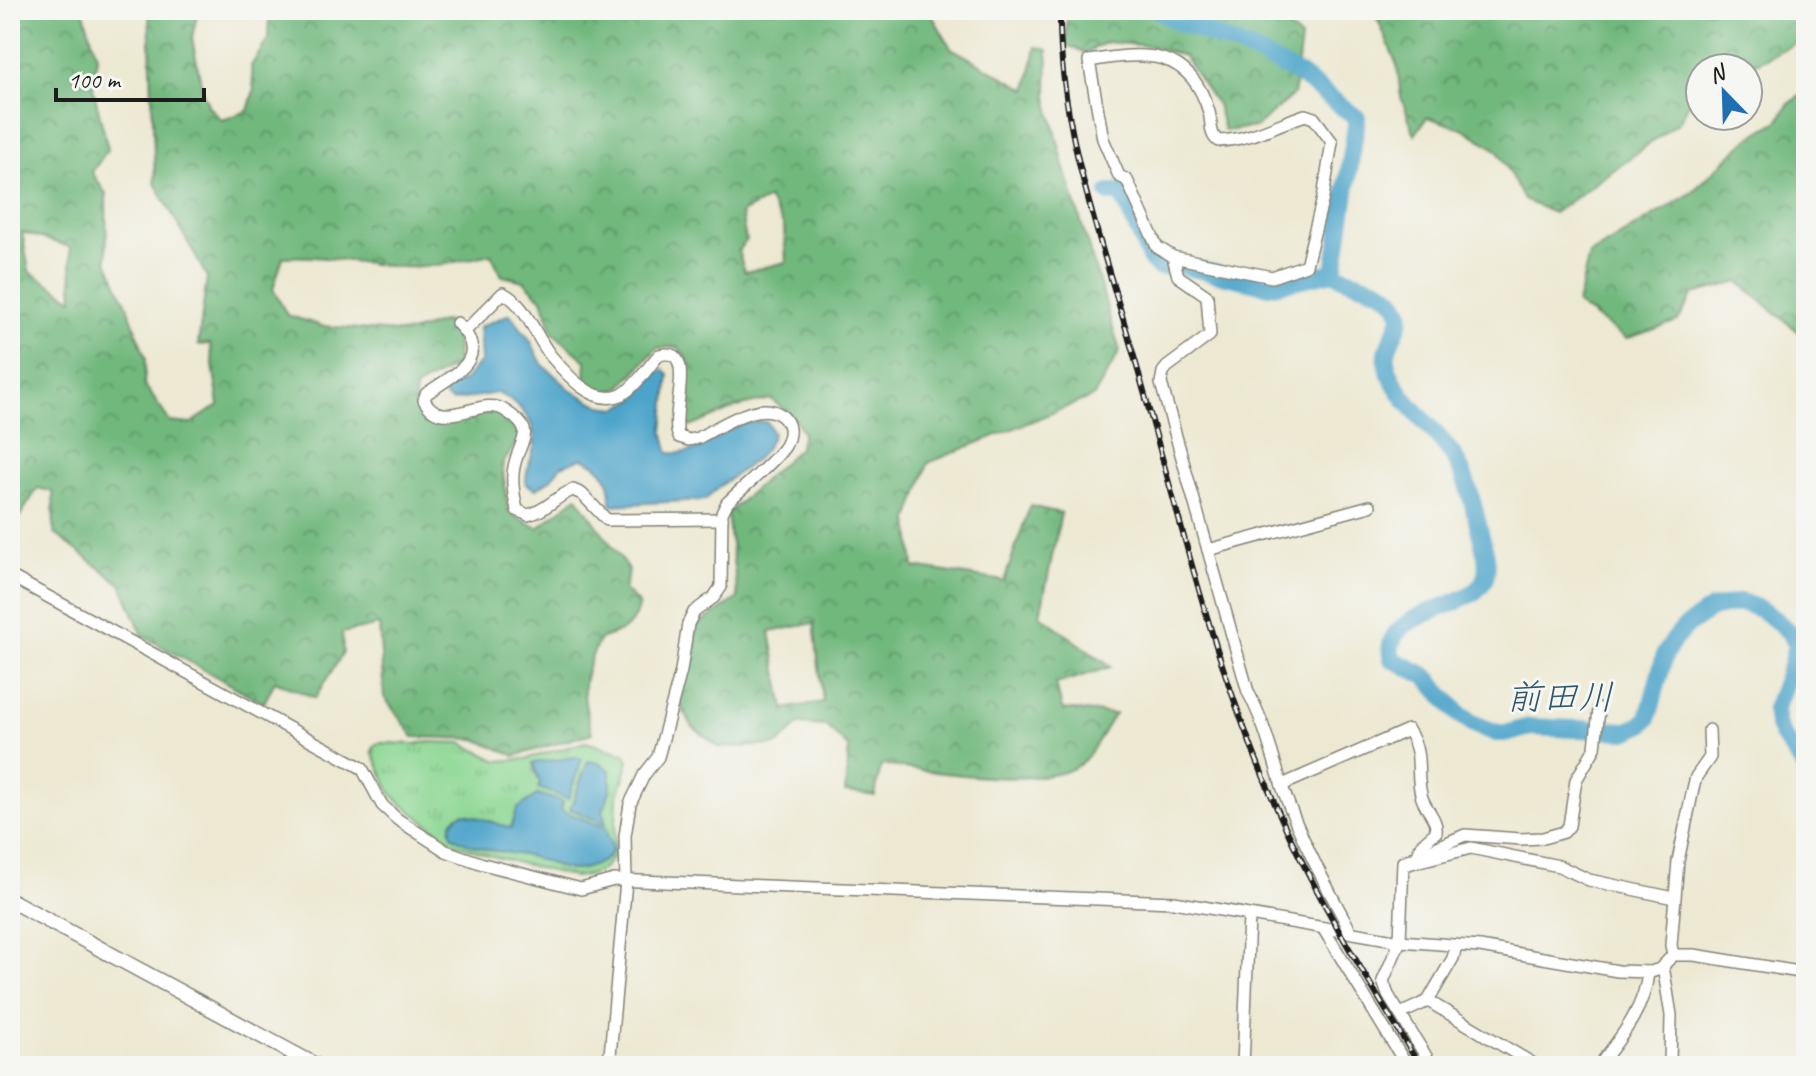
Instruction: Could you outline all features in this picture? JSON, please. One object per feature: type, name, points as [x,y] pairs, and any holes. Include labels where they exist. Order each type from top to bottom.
[{"type":"street","points":[[1174,263],[1272,277],[1306,265],[1323,198],[1332,142],[1314,118],[1305,115],[1258,135],[1235,141],[1218,141],[1213,136],[1208,109],[1195,85],[1171,61],[1148,54],[1089,61],[1103,139],[1119,176],[1127,180],[1157,247],[1174,263],[1178,276],[1207,296],[1210,335],[1167,367],[1161,383],[1248,692],[1259,712],[1282,785],[1320,874],[1351,932]]},
{"type":"street","points":[[609,1066],[626,881],[625,836],[630,804],[644,775],[658,757],[681,671],[688,624],[694,612],[714,597],[721,587],[722,519],[722,513],[727,503],[784,447],[790,429],[778,413],[754,410],[689,440],[679,437],[674,429],[681,364],[675,355],[667,352],[659,355],[624,393],[603,398],[590,394],[550,355],[524,313],[510,296],[503,293],[461,327],[471,343],[467,365],[426,394],[424,400],[436,412],[450,414],[486,406],[500,407],[523,427],[526,437],[513,468],[517,510],[528,515],[540,512],[561,494],[573,490],[582,494],[607,520],[722,519]]},
{"type":"street","points":[[1208,550],[1370,506]]},
{"type":"street","points":[[10,576],[362,768],[382,805],[446,851],[483,864],[581,889],[614,880],[1174,902],[1400,941],[1480,947],[1618,971],[1648,972],[1663,966],[1673,955],[1694,955],[1806,973]]},
{"type":"street","points":[[1432,1066],[1383,981],[1400,941],[1403,862],[1465,835],[1521,839],[1543,838],[1564,832],[1569,826],[1576,780],[1595,748],[1598,714]]},
{"type":"street","points":[[1282,785],[1408,730],[1421,764],[1421,797],[1437,826],[1436,832],[1422,844],[1416,856]]},
{"type":"street","points":[[1673,955],[1674,898],[1682,837],[1696,777],[1710,757],[1709,730]]},
{"type":"street","points":[[1403,866],[1471,848],[1559,866],[1589,880],[1674,898]]},
{"type":"street","points":[[10,900],[317,1066]]},
{"type":"street","points":[[1243,1066],[1249,917]]},
{"type":"street","points":[[1323,928],[1407,1066]]},
{"type":"street","points":[[1400,1014],[1428,1001],[1453,958],[1456,946]]},
{"type":"street","points":[[1663,966],[1671,1015],[1670,1066]]},
{"type":"street","points":[[1599,1066],[1636,1013],[1646,990],[1648,972]]},
{"type":"street","points":[[1428,1001],[1537,1066]]},
{"type":"green space","points":[[10,10],[83,10],[97,56],[93,88],[108,149],[92,172],[106,194],[107,261],[128,307],[146,359],[144,384],[170,422],[190,424],[219,405],[210,344],[198,345],[207,277],[155,183],[149,10],[198,10],[192,38],[203,93],[209,107],[222,120],[248,111],[254,90],[251,66],[268,39],[272,10],[929,10],[951,48],[1027,90],[1036,47],[1048,50],[1047,97],[1063,162],[1120,351],[1094,396],[928,463],[909,520],[914,567],[1004,581],[1030,506],[1061,513],[1040,615],[1111,667],[1056,684],[1062,709],[1115,714],[1084,761],[1062,773],[1039,777],[983,777],[881,765],[875,796],[845,792],[849,748],[826,726],[799,724],[778,745],[720,748],[693,727],[679,703],[696,626],[738,598],[727,514],[799,448],[803,433],[796,420],[771,399],[737,407],[690,427],[682,416],[688,361],[678,347],[657,348],[619,389],[601,392],[585,381],[586,361],[553,333],[542,299],[524,281],[502,276],[491,254],[423,267],[283,257],[273,289],[287,315],[322,326],[408,333],[446,321],[457,342],[457,365],[415,388],[415,406],[438,421],[497,412],[521,435],[502,465],[509,513],[538,528],[577,497],[629,570],[624,590],[639,604],[634,619],[626,628],[600,639],[589,664],[584,696],[592,733],[515,756],[476,739],[414,737],[384,697],[379,625],[342,633],[343,653],[315,698],[275,681],[264,703],[143,636],[121,584],[54,533],[53,492],[38,488],[16,522],[10,506],[10,368],[16,368],[22,352],[10,339],[10,306],[14,290],[10,288]],"holes":[[[768,199],[784,226],[786,262],[745,272],[738,251],[746,241],[741,213]],[[22,232],[70,247],[73,299],[29,271]],[[814,623],[823,702],[784,709],[770,632]]]},
{"type":"green space","points":[[1067,10],[1266,10],[1301,38],[1294,94],[1256,127],[1224,131],[1218,107],[1184,56],[1150,46],[1106,42],[1086,53],[1067,45]]},
{"type":"green space","points":[[1374,10],[1806,10],[1806,38],[1764,59],[1764,52],[1684,52],[1684,113],[1679,122],[1554,213],[1524,200],[1498,151],[1464,129],[1427,117],[1415,135],[1401,97],[1397,65]]},
{"type":"green space","points":[[1806,91],[1806,338],[1739,282],[1693,294],[1678,321],[1626,339],[1577,304],[1589,255],[1691,193],[1749,138],[1764,132],[1778,121],[1788,105]]},
{"type":"green space","points":[[586,742],[625,754],[629,760],[617,799],[614,856],[602,870],[574,877],[453,843],[398,801],[391,793],[372,751],[380,743],[462,743],[498,761],[525,759]]},
{"type":"water","points":[[510,314],[530,340],[542,364],[572,391],[601,406],[618,408],[634,400],[658,372],[664,370],[669,375],[663,431],[669,453],[695,449],[740,425],[753,422],[767,422],[773,433],[768,444],[753,462],[723,483],[706,500],[611,505],[606,476],[582,458],[561,466],[550,480],[536,489],[526,484],[534,438],[533,429],[519,407],[497,393],[452,401],[445,397],[445,391],[467,378],[481,361],[479,327]]},
{"type":"water","points":[[575,757],[582,759],[568,799],[538,788],[540,784],[533,763]]},
{"type":"water","points":[[588,761],[610,770],[611,787],[603,812],[606,824],[570,809]]},
{"type":"water","points":[[538,794],[563,802],[561,810],[606,828],[611,846],[609,856],[589,867],[568,870],[531,857],[480,847],[452,835],[453,821],[464,813],[511,828],[517,809]]},
{"type":"waterway","name":"前田川","points":[[1158,10],[1300,75],[1357,118],[1334,272],[1386,293],[1398,306],[1400,321],[1387,353],[1390,374],[1404,397],[1457,462],[1470,495],[1487,563],[1483,582],[1472,593],[1425,614],[1398,632],[1391,644],[1392,659],[1426,676],[1459,714],[1497,733],[1530,727],[1628,731],[1648,718],[1665,654],[1684,628],[1711,609],[1741,602],[1760,609],[1777,621],[1790,633],[1796,645],[1775,709],[1783,737],[1806,768]]},
{"type":"waterway","name":"前田川","points":[[1109,193],[1121,192],[1150,258],[1158,267],[1179,265],[1269,286],[1334,272]]},
{"type":"railway","points":[[1060,10],[1066,96],[1083,180],[1193,570],[1228,682],[1269,790],[1302,862],[1339,931],[1420,1066]]}]
